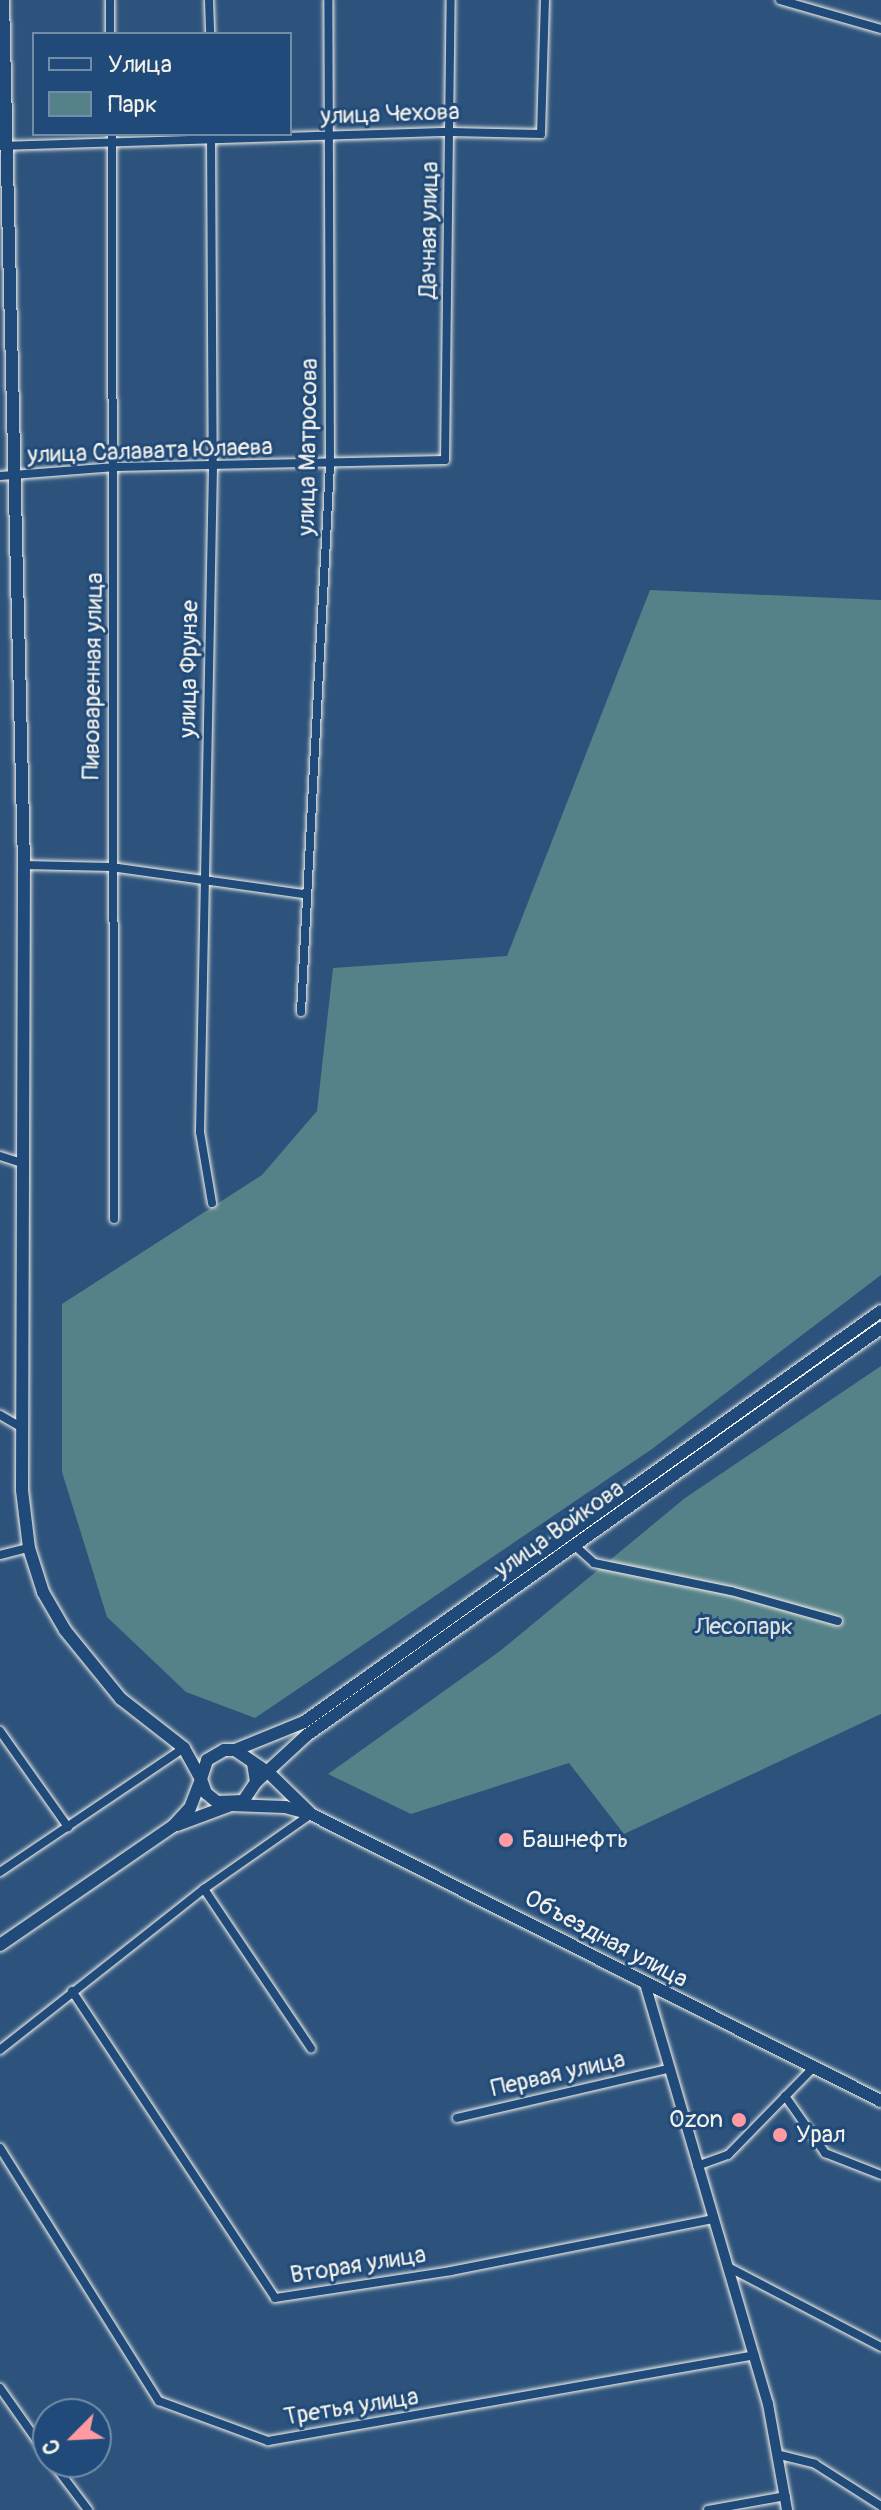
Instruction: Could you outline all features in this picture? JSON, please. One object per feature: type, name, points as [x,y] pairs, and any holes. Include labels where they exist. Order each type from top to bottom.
[{"type":"main road","points":[[3,0],[3,146],[24,865],[21,1427],[29,1548],[43,1592],[65,1630],[121,1699],[184,1748],[217,1802],[285,1807],[311,1814]]},
{"type":"main road","name":"улица Войкова","points":[[229,1750],[269,1740],[317,1713],[881,1311]]},
{"type":"main road","name":"улица Войкова","points":[[256,1782],[307,1735],[881,1328]]},
{"type":"main road","points":[[184,1748],[229,1750],[269,1773],[311,1814]]},
{"type":"main road","points":[[0,1945],[173,1826],[190,1808],[207,1760],[229,1750]]},
{"type":"main road","points":[[173,1826],[231,1805],[252,1793],[256,1782],[253,1763]]},
{"type":"main road","name":"Объездная улица","points":[[311,1814],[646,1987],[881,2101]]},
{"type":"street","points":[[110,0],[110,32]]},
{"type":"street","points":[[209,0],[210,32]]},
{"type":"street","name":"улица Матросова","points":[[301,1012],[303,894],[320,694],[330,465],[328,0]]},
{"type":"street","name":"Дачная улица","points":[[445,460],[451,0]]},
{"type":"street","name":"улица Чехова","points":[[292,136],[450,132],[541,134],[545,0]]},
{"type":"street","points":[[780,0],[881,29]]},
{"type":"street","name":"Пивоваренная улица","points":[[112,136],[116,467],[111,867],[114,1219]]},
{"type":"street","name":"улица Чехова","points":[[3,146],[112,146],[211,138],[289,136]]},
{"type":"street","name":"улица Фрунзе","points":[[211,138],[213,467],[200,1132],[212,1203]]},
{"type":"street","name":"улица Салавата Юлаева","points":[[0,476],[116,467],[330,465],[445,460]]},
{"type":"street","points":[[24,865],[111,867],[303,894]]},
{"type":"street","points":[[0,1156],[21,1163]]},
{"type":"street","points":[[0,1415],[21,1427]]},
{"type":"street","points":[[574,1545],[594,1563],[731,1591],[838,1621]]},
{"type":"street","points":[[0,1555],[29,1548]]},
{"type":"street","points":[[0,1731],[68,1827]]},
{"type":"street","points":[[0,1872],[184,1748]]},
{"type":"street","points":[[0,2050],[204,1889],[311,1814]]},
{"type":"street","points":[[204,1889],[311,2048]]},
{"type":"street","points":[[646,1987],[754,2355],[780,2455],[787,2510]]},
{"type":"street","name":"Вторая улица","points":[[72,1991],[275,2298],[451,2271],[714,2219]]},
{"type":"street","points":[[697,2166],[728,2155],[813,2068]]},
{"type":"street","name":"Первая улица","points":[[457,2118],[668,2069]]},
{"type":"street","points":[[785,2096],[825,2153],[881,2175]]},
{"type":"street","name":"Третья улица","points":[[0,2148],[159,2401],[268,2441],[754,2355]]},
{"type":"street","points":[[728,2267],[881,2347]]},
{"type":"street","points":[[0,2388],[32,2433]]},
{"type":"street","points":[[780,2455],[815,2464],[881,2506]]},
{"type":"street","points":[[64,2478],[88,2510]]},
{"type":"street","points":[[708,2510],[786,2496]]},
{"type":"green space","points":[[650,590],[881,600],[881,1275],[652,1449],[255,1718],[186,1692],[107,1617],[62,1472],[62,1304],[262,1175],[317,1111],[333,968],[507,956]]},
{"type":"green space","name":"Лесопарк","points":[[881,1366],[881,1714],[624,1834],[569,1763],[411,1814],[328,1774],[500,1651],[685,1498]]},
{"type":"place","name":"Башнефть","points":[[506,1840]]},
{"type":"place","name":"Ozon","points":[[739,2120]]},
{"type":"place","name":"Урал","points":[[780,2135]]}]
